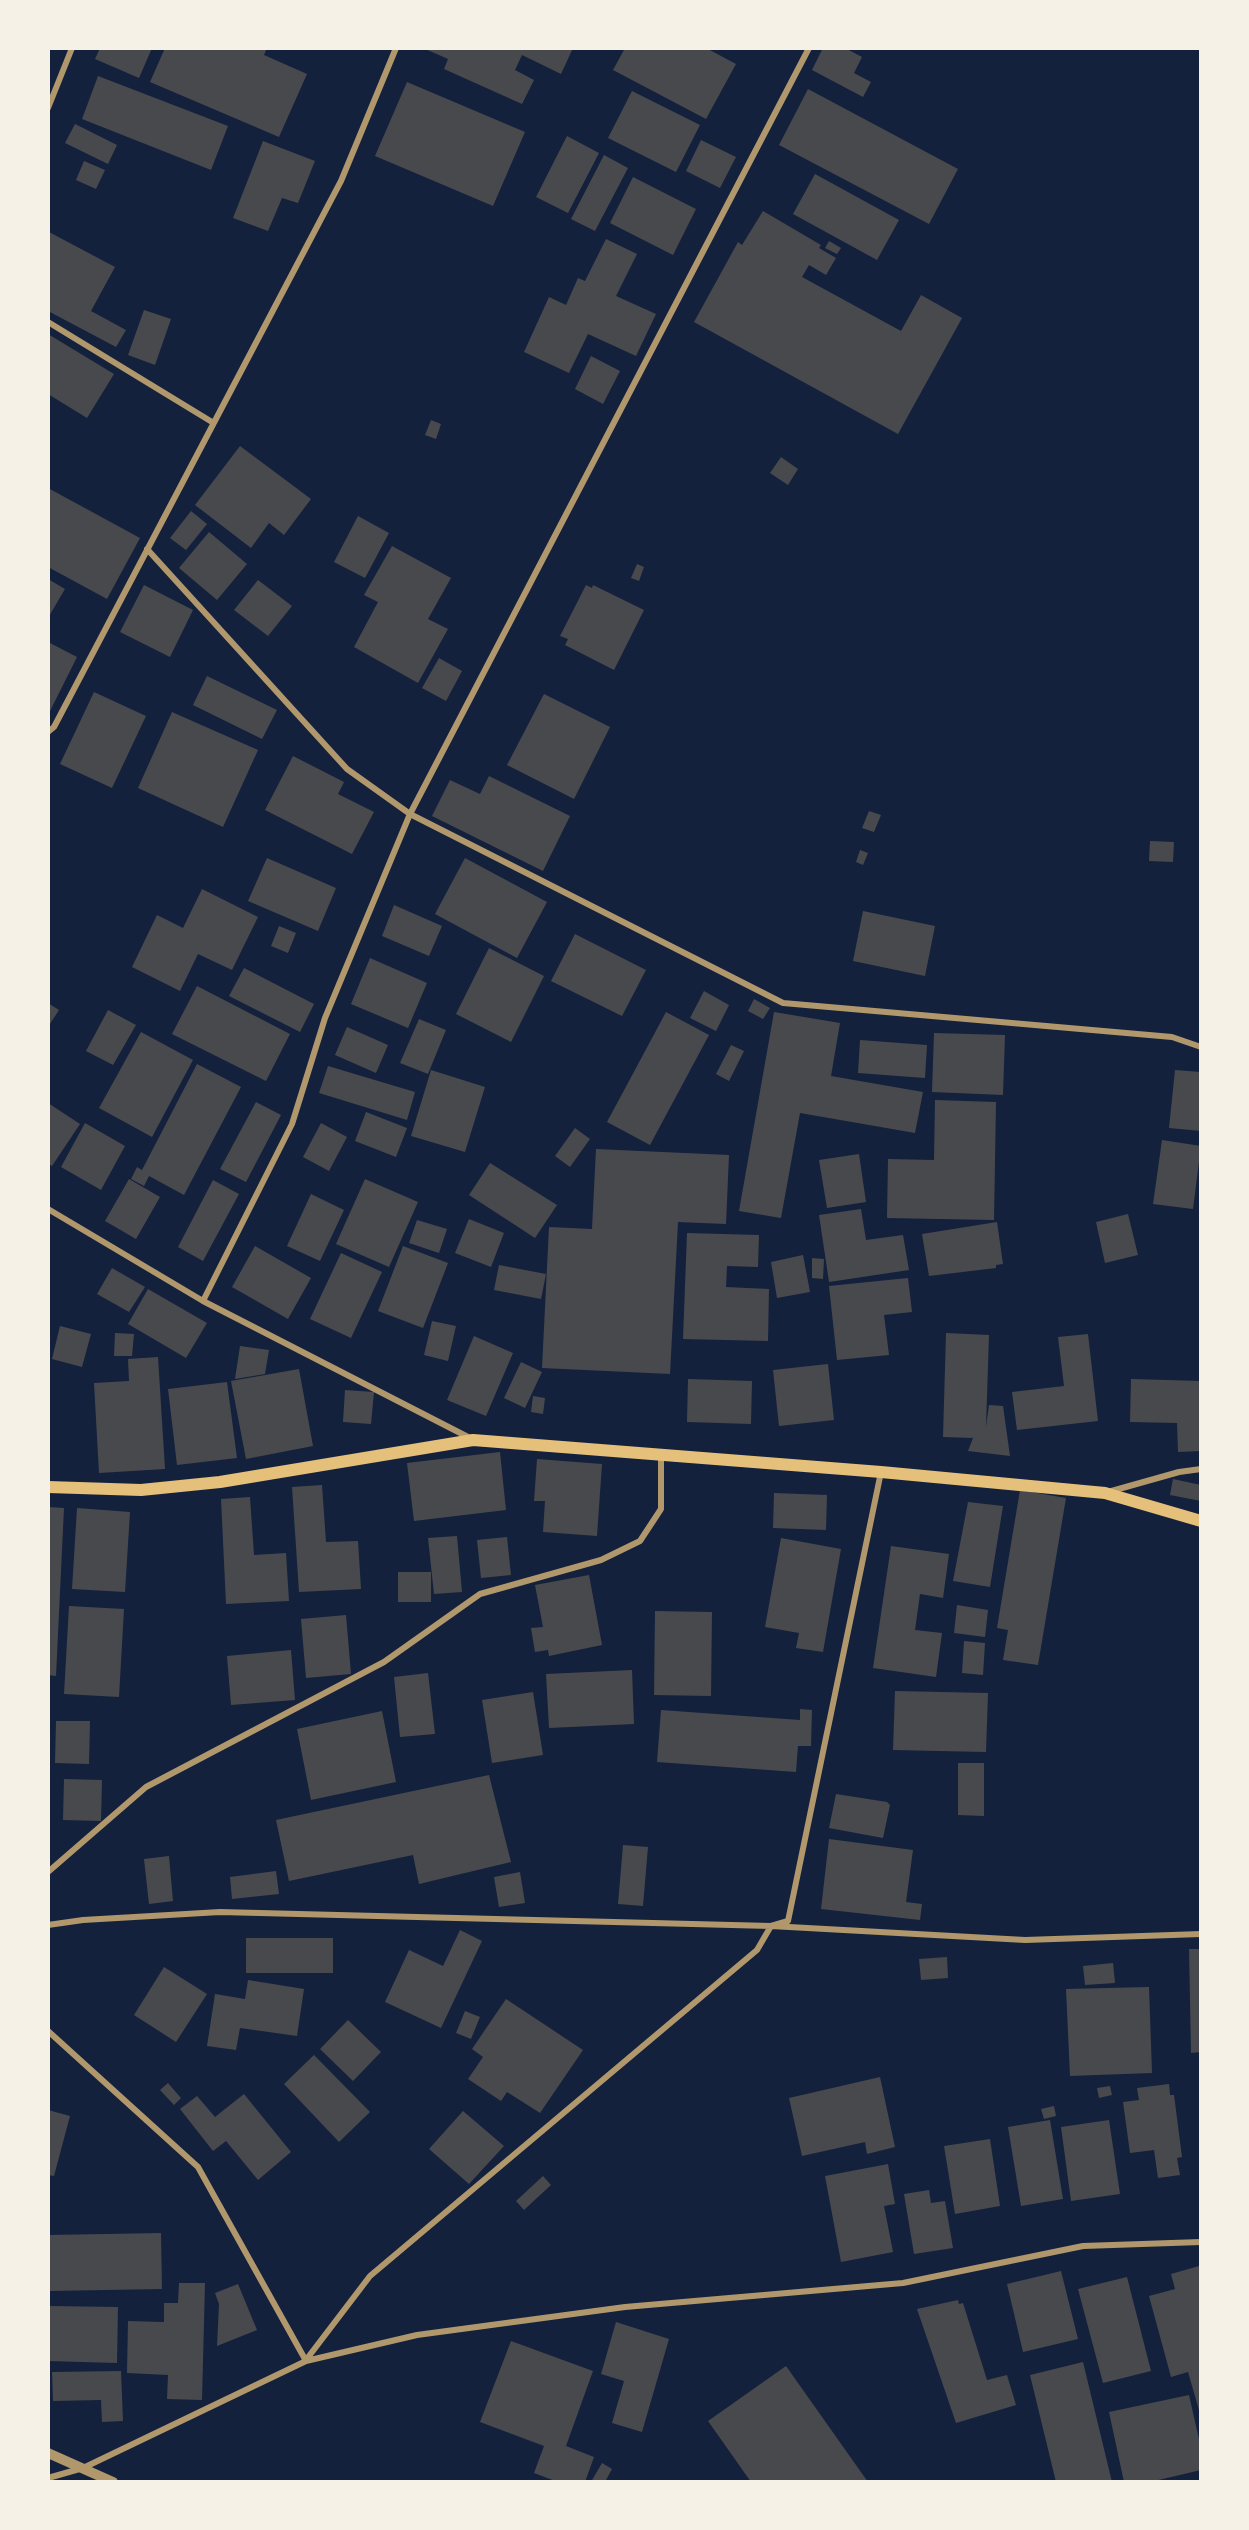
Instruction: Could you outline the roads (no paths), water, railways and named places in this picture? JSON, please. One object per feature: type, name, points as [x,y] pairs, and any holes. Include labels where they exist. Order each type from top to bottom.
[{"type":"main road","points":[[48,1487],[141,1490],[220,1482],[473,1440],[881,1472],[1105,1493],[1201,1521]]},
{"type":"street","points":[[48,108],[72,48]]},
{"type":"street","points":[[48,732],[54,728],[212,422],[341,181],[396,48]]},
{"type":"street","points":[[203,1301],[292,1124],[325,1018],[410,814],[809,48]]},
{"type":"street","points":[[48,322],[212,422]]},
{"type":"street","points":[[147,549],[347,769],[410,814],[783,1003],[1172,1037],[1201,1047]]},
{"type":"street","points":[[48,1209],[203,1301],[473,1440]]},
{"type":"street","points":[[48,1872],[146,1787],[384,1662],[480,1594],[601,1560],[640,1541],[661,1509],[661,1454]]},
{"type":"street","points":[[1105,1493],[1179,1472],[1201,1469]]},
{"type":"street","points":[[306,2361],[369,2276],[756,1950],[771,1926],[788,1921],[881,1472]]},
{"type":"street","points":[[48,1925],[83,1920],[220,1912],[771,1926],[1025,1941],[1201,1934]]},
{"type":"street","points":[[48,2031],[198,2167],[306,2361]]},
{"type":"street","points":[[48,2478],[83,2468],[306,2361],[417,2336],[614,2308],[903,2283],[1083,2246],[1201,2242]]},
{"type":"street","points":[[48,2453],[113,2482]]}]
